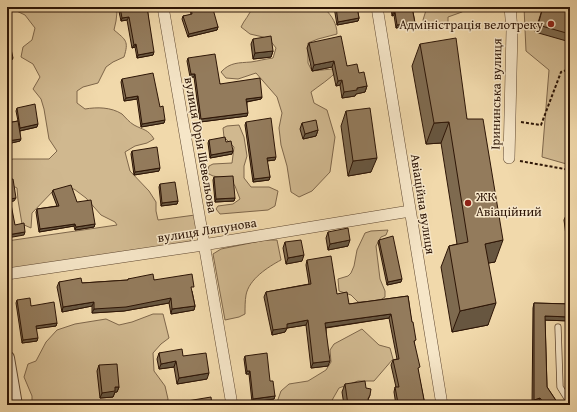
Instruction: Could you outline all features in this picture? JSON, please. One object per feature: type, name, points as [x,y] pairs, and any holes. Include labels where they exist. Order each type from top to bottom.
[{"type":"street","name":"вулиця Юрія Шевельова","points":[[163,7],[232,405]]},
{"type":"street","name":"Авіаційна вулиця","points":[[377,7],[442,405]]},
{"type":"street","name":"Ірининська вулиця","points":[[509,158],[512,30],[510,7]]},
{"type":"street","name":"вулиця Ляпунова","points":[[7,274],[204,245],[410,211]]},
{"type":"street","points":[[7,358],[15,405]]},
{"type":"lane","points":[[558,326],[560,387],[570,403]]},
{"type":"path","points":[[509,120],[541,126],[561,72],[570,69]]},
{"type":"path","points":[[570,87],[568,114],[570,128]]},
{"type":"path","points":[[509,158],[570,170]]},
{"type":"shaded area","points":[[8,7],[98,7],[117,12],[114,30],[125,41],[126,47],[124,57],[106,67],[98,83],[83,87],[77,91],[77,103],[85,109],[104,108],[118,112],[132,124],[147,131],[152,136],[154,139],[147,143],[135,146],[125,152],[130,171],[149,191],[156,202],[158,220],[195,215],[196,234],[192,240],[188,242],[7,270],[7,241],[117,225],[115,222],[101,215],[86,198],[74,189],[54,190],[32,213],[31,228],[22,224],[17,188],[7,183],[7,161],[13,159],[49,159],[57,151],[49,139],[41,99],[33,89],[40,77],[33,64],[21,57],[23,47],[32,40],[35,28],[25,15]]},
{"type":"shaded area","points":[[252,7],[314,7],[325,9],[332,17],[336,27],[337,34],[308,43],[308,63],[312,71],[332,69],[337,71],[311,92],[314,103],[327,110],[335,137],[330,172],[312,191],[299,197],[291,192],[287,166],[281,145],[279,128],[282,113],[277,97],[256,73],[238,79],[226,78],[221,72],[228,66],[235,64],[273,58],[276,48],[269,39],[250,34],[241,27]]},
{"type":"shaded area","points":[[427,7],[466,7],[466,9],[448,17],[448,23],[441,27],[428,30],[423,20]]},
{"type":"shaded area","points":[[524,7],[570,7],[570,165],[542,157],[549,70],[526,51]]},
{"type":"shaded area","points":[[239,125],[244,137],[247,156],[244,166],[244,178],[251,187],[269,187],[278,191],[275,206],[268,210],[220,214],[216,209],[218,206],[233,204],[240,199],[235,186],[230,179],[213,176],[207,173],[209,166],[213,164],[232,163],[234,147],[224,137],[223,128],[227,126]]},
{"type":"shaded area","points":[[388,230],[386,235],[381,237],[376,246],[380,279],[385,291],[385,297],[377,302],[358,302],[351,295],[339,291],[338,279],[348,276],[351,273],[357,250],[365,233],[371,231]]},
{"type":"shaded area","points":[[265,240],[277,240],[281,260],[260,274],[251,284],[246,295],[245,314],[225,320],[213,254],[221,249]]},
{"type":"shaded area","points":[[153,314],[163,314],[169,338],[153,353],[154,371],[165,386],[168,399],[167,405],[32,405],[32,396],[24,377],[28,364],[36,361],[46,342],[57,330],[75,324],[106,319],[119,325]]},
{"type":"shaded area","points":[[362,329],[379,345],[390,348],[393,359],[374,381],[358,381],[339,388],[331,402],[331,405],[276,405],[281,391],[289,384],[308,381],[326,370],[331,362],[330,350],[334,344]]},
{"type":"building","points":[[120,7],[147,7],[154,52],[138,55],[136,44],[134,45],[129,17],[122,18]]},
{"type":"building","points":[[191,7],[210,7],[210,10],[213,9],[218,27],[189,34],[183,16],[192,14]]},
{"type":"building","points":[[336,7],[357,7],[359,18],[338,22]]},
{"type":"building","points":[[392,7],[412,7],[415,23],[397,25],[395,12],[393,13]]},
{"type":"building","name":"Адміністрація велотреку","points":[[543,7],[570,7],[570,34],[538,25]]},
{"type":"building","points":[[7,31],[13,58],[7,59]]},
{"type":"building","points":[[271,36],[273,51],[255,53],[253,39]]},
{"type":"building","points":[[341,36],[347,66],[357,64],[359,73],[364,72],[367,86],[357,88],[357,90],[344,92],[342,80],[338,81],[334,61],[314,65],[309,43]]},
{"type":"building","name":"ЖК Авіаційний","points":[[456,38],[467,119],[483,119],[503,240],[485,244],[496,303],[460,311],[449,246],[468,242],[449,122],[434,123],[420,44]]},
{"type":"building","points":[[215,54],[220,84],[260,78],[262,97],[246,99],[248,113],[201,119],[195,74],[191,74],[188,58]]},
{"type":"building","points":[[153,73],[160,107],[163,106],[165,120],[142,124],[138,96],[126,98],[122,79]]},
{"type":"building","points":[[35,104],[38,124],[20,128],[17,108]]},
{"type":"building","points":[[370,108],[377,158],[353,161],[346,111]]},
{"type":"building","points":[[271,118],[276,157],[267,158],[270,177],[254,179],[246,122]]},
{"type":"building","points":[[316,120],[318,130],[305,134],[302,123]]},
{"type":"building","points":[[18,121],[21,139],[7,141],[7,123]]},
{"type":"building","points":[[225,137],[226,142],[231,141],[233,151],[211,155],[209,140]]},
{"type":"building","points":[[157,147],[160,168],[135,172],[132,151]]},
{"type":"building","points":[[233,176],[235,198],[216,199],[214,177]]},
{"type":"building","points":[[13,179],[16,198],[10,199],[15,225],[24,223],[25,232],[7,235],[7,180]]},
{"type":"building","points":[[175,182],[178,201],[162,203],[160,184]]},
{"type":"building","points":[[71,185],[77,202],[91,200],[95,224],[76,227],[75,224],[40,229],[37,209],[59,206],[53,190]]},
{"type":"building","points":[[570,206],[570,223],[568,209]]},
{"type":"building","points":[[348,228],[350,240],[330,244],[328,232]]},
{"type":"building","points":[[393,236],[402,279],[388,282],[379,240]]},
{"type":"building","points":[[301,240],[304,255],[288,258],[285,242]]},
{"type":"building","points":[[331,256],[337,294],[347,292],[349,304],[408,296],[416,340],[414,341],[420,367],[418,368],[425,405],[401,405],[401,402],[398,403],[395,387],[399,387],[393,360],[399,359],[391,314],[325,323],[330,361],[313,363],[308,320],[287,324],[287,328],[273,330],[266,292],[311,284],[307,260]]},
{"type":"building","points":[[153,274],[154,280],[192,274],[194,287],[191,287],[195,306],[172,309],[171,298],[126,307],[94,309],[94,302],[63,307],[59,282],[81,278],[82,283],[128,280]]},
{"type":"building","points":[[30,298],[31,306],[54,302],[57,323],[36,326],[38,338],[23,340],[17,300]]},
{"type":"building","points":[[534,303],[570,304],[570,317],[545,316],[547,387],[559,405],[545,405],[540,398],[534,400]]},
{"type":"building","points":[[182,349],[183,356],[206,353],[209,373],[179,378],[176,361],[161,364],[159,353]]},
{"type":"building","points":[[267,353],[270,381],[273,381],[275,396],[253,399],[250,371],[247,371],[245,356]]},
{"type":"building","points":[[117,364],[119,387],[115,387],[115,391],[102,393],[99,365]]},
{"type":"building","points":[[365,381],[366,388],[371,389],[368,399],[369,404],[348,405],[345,384]]},
{"type":"building","points":[[211,397],[212,405],[187,405],[187,401]]},
{"type":"place","name":"Адміністрація велотреку","points":[[551,24]]},
{"type":"place","name":"ЖК Авіаційний","points":[[468,203]]}]
